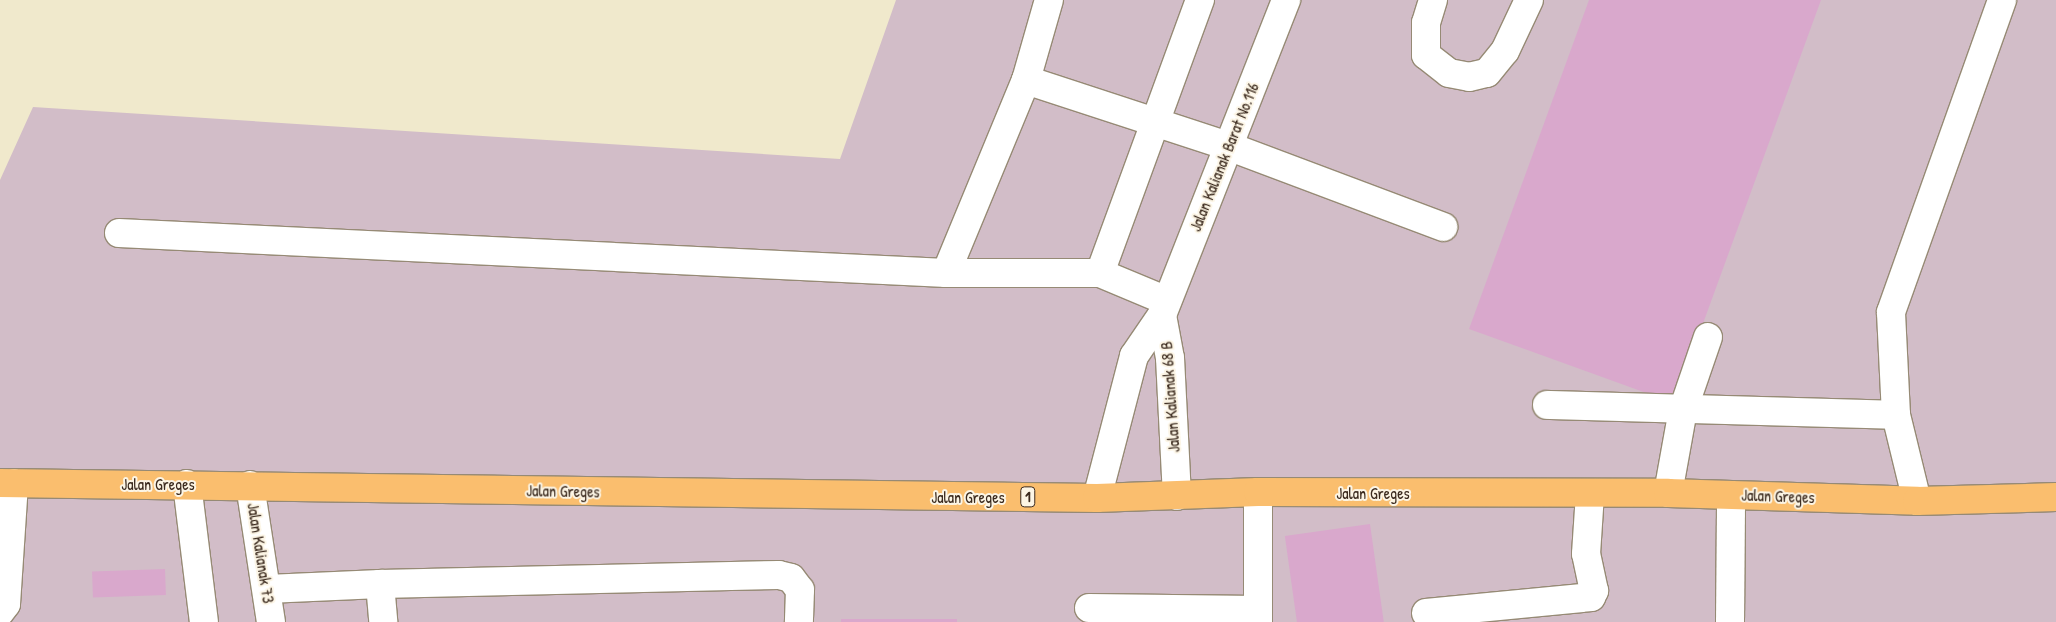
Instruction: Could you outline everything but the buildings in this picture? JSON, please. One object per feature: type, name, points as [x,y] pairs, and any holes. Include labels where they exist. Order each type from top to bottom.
[{"type":"highway","name":"Jalan Greges","points":[[7,483],[1097,498],[1258,492],[1668,493],[1917,501],[2056,497]]},
{"type":"lane","points":[[946,273],[1026,80],[1049,0]]},
{"type":"lane","points":[[1100,273],[1200,0]]},
{"type":"lane","name":"Jalan Kalianak Barat No.116","points":[[1164,308],[1286,0]]},
{"type":"lane","points":[[1433,0],[1426,23],[1426,55],[1449,73],[1470,77],[1487,73],[1505,51],[1529,0]]},
{"type":"lane","points":[[1917,501],[1896,415],[1891,312],[2002,0]]},
{"type":"lane","points":[[1026,80],[1228,146],[1443,227]]},
{"type":"lane","points":[[119,233],[946,273],[1100,273],[1164,308]]},
{"type":"lane","name":"Jalan Kalianak 68 B","points":[[1164,308],[1170,358],[1177,496]]},
{"type":"lane","name":"Jalan Kalianak 68 B","points":[[1097,498],[1134,356],[1164,308]]},
{"type":"lane","points":[[1668,493],[1684,410],[1708,337]]},
{"type":"lane","points":[[1547,405],[1896,415]]},
{"type":"lane","points":[[0,612],[6,604],[7,483]]},
{"type":"lane","points":[[187,484],[204,622]]},
{"type":"lane","name":"Jalan Kalianak 73","points":[[250,485],[271,622]]},
{"type":"lane","points":[[1089,608],[1177,616],[1258,616],[1258,492]]},
{"type":"lane","points":[[1426,613],[1590,597],[1594,591],[1586,554],[1590,494]]},
{"type":"lane","points":[[1730,622],[1731,495]]},
{"type":"lane","points":[[267,589],[380,584],[779,575],[791,578],[800,590],[799,622]]},
{"type":"lane","points":[[380,584],[383,622]]},
{"type":"shaded area","points":[[896,0],[2056,0],[2056,622],[0,622],[0,180],[33,107],[840,159]]}]
